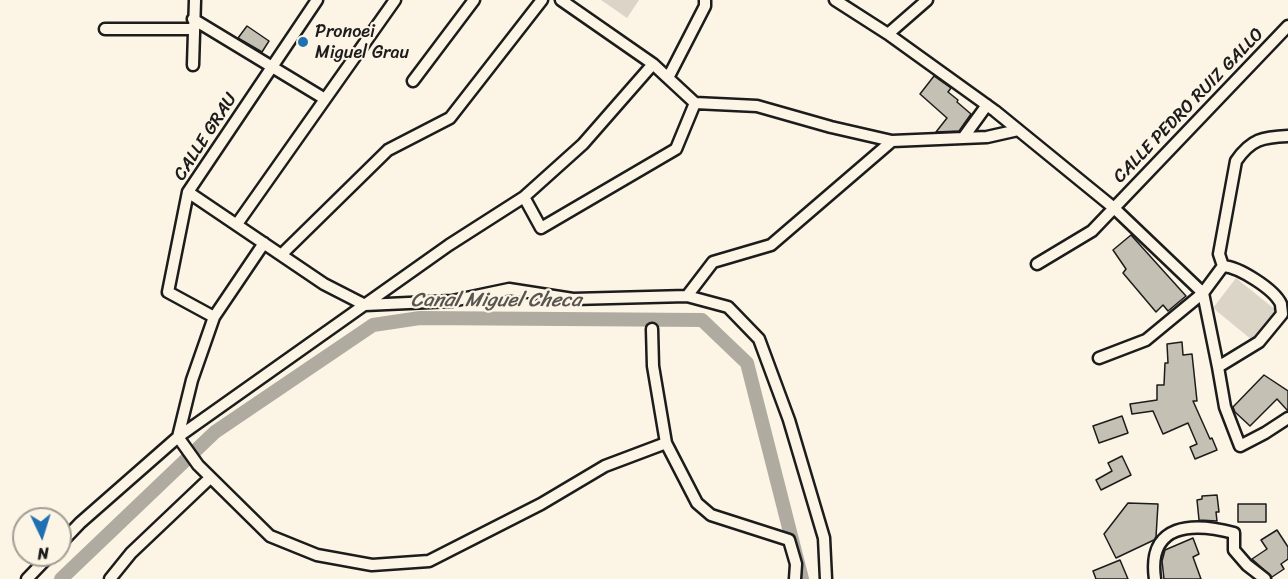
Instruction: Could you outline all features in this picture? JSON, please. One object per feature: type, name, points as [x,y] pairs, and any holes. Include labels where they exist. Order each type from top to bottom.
[{"type":"street","points":[[193,65],[195,0]]},
{"type":"street","name":"CALLE GRAU","points":[[214,317],[168,292],[188,192],[317,0]]},
{"type":"street","points":[[237,224],[395,0]]},
{"type":"street","points":[[413,81],[474,0]]},
{"type":"street","points":[[281,255],[388,150],[450,118],[542,0]]},
{"type":"street","points":[[561,0],[653,64],[695,103],[757,106],[892,141],[987,137],[1018,130]]},
{"type":"street","points":[[668,78],[705,6],[705,0]]},
{"type":"street","points":[[834,0],[888,34],[991,108],[1114,208],[1203,293],[1225,407],[1240,446],[1265,434],[1288,418]]},
{"type":"street","points":[[888,34],[927,0]]},
{"type":"street","points":[[105,29],[193,24],[325,99]]},
{"type":"street","name":"CALLE PEDRO RUIZ GALLO","points":[[1037,264],[1092,231],[1288,26]]},
{"type":"street","points":[[72,531],[178,437],[449,245],[524,197],[583,144],[653,64]]},
{"type":"street","points":[[524,197],[541,228],[676,149],[695,103]]},
{"type":"street","points":[[987,137],[993,135],[998,124],[991,108]]},
{"type":"street","points":[[963,138],[991,108]]},
{"type":"street","points":[[1223,266],[1219,254],[1236,161],[1244,149],[1255,141],[1269,137],[1288,136]]},
{"type":"street","points":[[687,296],[713,262],[771,245],[892,141]]},
{"type":"street","points":[[188,192],[324,284],[365,305],[452,301],[509,289],[573,299],[687,296],[728,308],[759,339],[789,420],[824,538],[826,579]]},
{"type":"street","points":[[264,243],[214,317],[192,380],[178,437],[210,478],[270,536],[317,555],[372,565],[429,561],[541,504],[605,466],[666,443]]},
{"type":"street","points":[[1099,358],[1146,340],[1203,293],[1223,266]]},
{"type":"street","points":[[1218,367],[1259,342],[1282,314],[1281,305],[1247,273],[1233,266],[1223,266]]},
{"type":"street","points":[[652,329],[653,366],[666,443],[697,503],[711,515],[789,540],[796,564],[795,579]]},
{"type":"street","points":[[110,579],[131,553],[210,478]]},
{"type":"street","points":[[1155,579],[1152,562],[1159,546],[1170,534],[1192,527],[1234,532],[1234,550],[1247,565],[1265,579]]},
{"type":"street","points":[[27,579],[38,567]]},
{"type":"shaded area","points":[[601,0],[639,0],[627,18]]},
{"type":"shaded area","points":[[1236,278],[1277,311],[1252,340],[1213,308]]},
{"type":"building","points":[[247,26],[269,41],[262,52],[238,38]]},
{"type":"building","points":[[934,76],[951,88],[948,92],[971,114],[959,131],[936,132],[947,118],[920,94]]},
{"type":"building","points":[[1131,235],[1186,296],[1168,311],[1163,305],[1156,312],[1123,273],[1126,269],[1113,250]]},
{"type":"building","points":[[1182,342],[1183,355],[1192,354],[1197,401],[1193,401],[1217,450],[1195,459],[1190,447],[1197,444],[1188,423],[1163,434],[1153,411],[1132,414],[1130,404],[1157,400],[1157,385],[1164,385],[1165,363],[1168,363],[1167,344]]},
{"type":"building","points":[[1264,375],[1288,391],[1288,411],[1277,399],[1250,426],[1235,412],[1233,407]]},
{"type":"building","points":[[1122,416],[1128,433],[1099,443],[1093,426]]},
{"type":"building","points":[[1122,456],[1131,475],[1101,490],[1096,480],[1112,471],[1108,463]]},
{"type":"building","points":[[1217,495],[1219,512],[1216,512],[1217,521],[1199,520],[1197,500],[1202,499],[1202,496]]},
{"type":"building","points":[[1128,503],[1158,504],[1156,537],[1116,558],[1104,534]]},
{"type":"building","points":[[1238,504],[1266,504],[1266,522],[1238,522]]},
{"type":"building","points":[[1277,530],[1288,547],[1288,559],[1281,564],[1284,569],[1272,577],[1252,559],[1267,549],[1261,540]]},
{"type":"building","points":[[1193,538],[1199,554],[1193,557],[1201,579],[1164,579],[1162,561],[1165,550]]},
{"type":"building","points":[[1120,560],[1128,579],[1096,579],[1093,571]]},
{"type":"waterway","name":"Canal Miguel Checa","points":[[61,579],[215,432],[373,325],[420,318],[702,320],[747,363],[802,579]]},
{"type":"place","name":"Pronoei Miguel Grau","points":[[303,42]]}]
